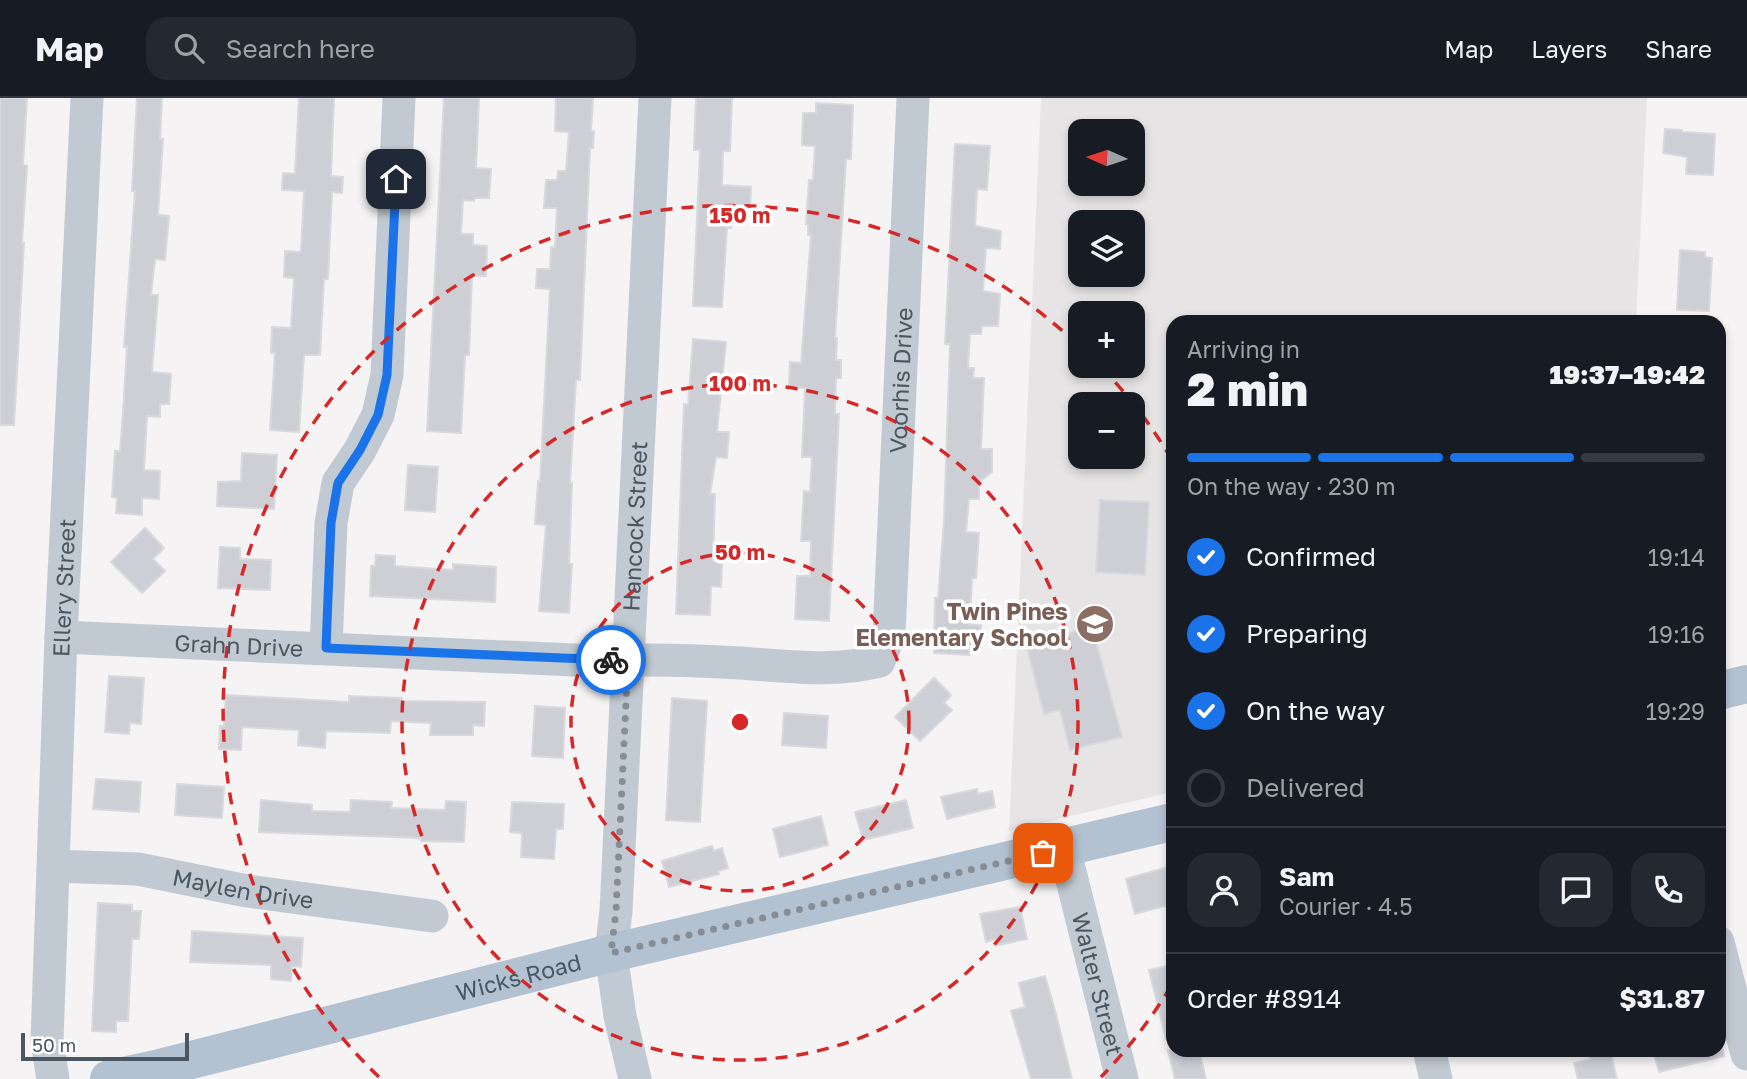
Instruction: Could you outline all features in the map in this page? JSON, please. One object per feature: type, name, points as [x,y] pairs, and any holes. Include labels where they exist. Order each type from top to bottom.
[{"type":"main road","points":[[1726,689],[1747,684]]},
{"type":"main road","name":"Wicks Road","points":[[109,1079],[611,953],[1166,823]]},
{"type":"street","name":"Ellery Street","points":[[52,1079],[47,1041],[61,637],[87,98]]},
{"type":"street","points":[[326,648],[331,523],[338,483],[360,450],[378,415],[387,375],[399,98]]},
{"type":"street","name":"Hancock Street","points":[[635,1079],[620,1016],[611,953],[616,911],[655,98]]},
{"type":"street","name":"Voorhis Drive","points":[[879,661],[889,635],[913,98]]},
{"type":"street","name":"Grahn Drive","points":[[61,637],[595,661],[669,659],[822,668],[855,668],[879,661]]},
{"type":"street","name":"Walter Street","points":[[1065,848],[1122,1079]]},
{"type":"street","name":"Maylen Drive","points":[[54,866],[138,869],[247,891],[432,916]]},
{"type":"street","points":[[1726,973],[1747,1055]]},
{"type":"street","points":[[1431,1057],[1436,1079]]},
{"type":"shaded area","name":"Twin Pines Elementary School","points":[[1041,98],[1647,98],[1636,315],[1166,315],[1166,793],[1009,831]]},
{"type":"building","points":[[0,98],[27,98],[23,165],[27,166],[24,243],[14,425],[0,425]]},
{"type":"building","points":[[137,98],[162,98],[160,139],[163,139],[158,215],[169,216],[165,260],[155,259],[151,295],[158,295],[152,372],[171,374],[169,404],[160,404],[160,417],[147,416],[144,470],[160,471],[159,499],[142,498],[142,515],[116,513],[117,498],[112,497],[115,451],[120,451],[123,412],[127,347],[124,347],[135,191],[132,191]]},
{"type":"building","points":[[299,98],[334,98],[331,176],[343,177],[342,193],[332,192],[328,279],[324,279],[320,355],[304,355],[299,432],[270,430],[275,353],[271,353],[272,327],[291,328],[294,278],[284,277],[285,251],[301,252],[304,191],[282,190],[283,173],[295,174]]},
{"type":"building","points":[[444,98],[479,98],[476,168],[491,169],[489,198],[463,200],[461,234],[473,234],[473,245],[487,246],[486,276],[472,276],[469,355],[465,355],[461,433],[427,431]]},
{"type":"building","points":[[556,98],[593,98],[591,131],[594,131],[593,148],[590,148],[580,380],[576,380],[570,483],[569,564],[572,564],[569,613],[539,611],[546,525],[535,524],[540,481],[550,289],[536,288],[537,269],[550,269],[551,247],[555,247],[557,208],[544,208],[546,180],[557,180],[558,171],[566,171],[569,132],[555,131]]},
{"type":"building","points":[[696,98],[732,98],[730,151],[723,151],[722,185],[751,187],[750,207],[733,206],[731,228],[727,228],[722,307],[693,306],[700,150],[694,150]]},
{"type":"building","points":[[816,103],[853,105],[851,159],[846,159],[835,338],[836,360],[841,360],[841,378],[836,378],[835,414],[839,414],[829,621],[795,619],[797,576],[810,576],[811,541],[801,541],[804,491],[810,492],[812,457],[802,457],[805,388],[789,387],[790,362],[801,363],[811,235],[808,235],[806,224],[815,146],[802,145],[803,113],[816,113]]},
{"type":"building","points":[[1665,129],[1715,134],[1713,175],[1686,174],[1687,157],[1663,153]]},
{"type":"building","points":[[955,144],[990,146],[987,190],[977,189],[975,226],[1001,231],[1000,249],[986,248],[983,291],[1000,294],[998,326],[982,326],[981,334],[970,334],[968,368],[974,368],[973,378],[984,378],[981,449],[992,449],[992,472],[979,482],[979,499],[969,499],[966,532],[979,533],[976,578],[972,578],[970,624],[981,625],[980,647],[969,646],[969,655],[934,653],[935,598],[938,598],[944,521],[950,344],[945,344]]},
{"type":"building","points":[[1680,250],[1705,252],[1705,257],[1712,258],[1709,311],[1677,310]]},
{"type":"building","points":[[693,339],[726,342],[717,432],[729,432],[727,458],[716,457],[710,494],[715,494],[713,561],[722,562],[721,587],[711,586],[710,615],[676,614],[684,404],[688,405]]},
{"type":"building","points":[[242,453],[277,455],[274,509],[217,506],[218,482],[241,481]]},
{"type":"building","points":[[408,465],[438,467],[435,512],[405,510]]},
{"type":"building","points":[[1100,500],[1149,502],[1145,575],[1096,572]]},
{"type":"building","points":[[145,528],[164,548],[153,559],[165,571],[142,593],[111,562]]},
{"type":"building","points":[[220,547],[240,548],[240,559],[271,560],[270,590],[218,588]]},
{"type":"building","points":[[376,555],[395,556],[395,566],[453,570],[453,564],[496,567],[495,602],[370,596],[371,566],[375,566]]},
{"type":"building","points":[[1092,627],[1122,737],[1070,750],[1060,710],[1044,714],[1026,644]]},
{"type":"building","points":[[109,676],[144,678],[141,724],[130,723],[129,734],[105,732]]},
{"type":"building","points":[[934,678],[951,695],[944,703],[952,710],[920,741],[895,717]]},
{"type":"building","points":[[226,695],[349,702],[349,696],[402,698],[402,701],[485,702],[484,726],[473,725],[473,735],[430,735],[431,723],[391,721],[390,733],[326,731],[325,748],[298,745],[299,730],[242,727],[241,750],[219,749]]},
{"type":"building","points":[[672,698],[707,701],[700,822],[666,820]]},
{"type":"building","points":[[535,706],[565,708],[563,758],[532,756]]},
{"type":"building","points":[[784,713],[828,716],[826,748],[782,745]]},
{"type":"building","points":[[96,779],[141,782],[139,812],[93,809]]},
{"type":"building","points":[[177,784],[224,787],[222,818],[175,815]]},
{"type":"building","points":[[977,789],[978,794],[992,791],[995,807],[947,819],[941,797]]},
{"type":"building","points":[[261,800],[312,805],[312,811],[350,812],[351,800],[392,802],[391,808],[445,810],[446,801],[466,802],[464,842],[259,832]]},
{"type":"building","points":[[906,800],[913,828],[863,840],[855,812]]},
{"type":"building","points":[[512,802],[564,804],[563,829],[556,829],[554,859],[521,857],[522,833],[510,832]]},
{"type":"building","points":[[821,816],[828,845],[780,857],[773,829]]},
{"type":"building","points":[[712,846],[714,851],[722,848],[728,868],[718,871],[719,874],[669,887],[662,861]]},
{"type":"building","points":[[1166,868],[1166,906],[1135,914],[1126,879]]},
{"type":"building","points":[[98,903],[132,905],[132,911],[141,911],[139,939],[132,939],[128,1021],[116,1021],[116,1032],[92,1031]]},
{"type":"building","points":[[1020,907],[1027,939],[998,945],[997,939],[986,942],[980,914]]},
{"type":"building","points":[[192,931],[303,938],[301,967],[292,966],[291,981],[271,979],[271,965],[190,962]]},
{"type":"building","points":[[1166,966],[1166,1039],[1149,970]]},
{"type":"building","points":[[1045,976],[1072,1079],[1031,1079],[1011,1011],[1025,1007],[1019,983]]},
{"type":"building","points":[[1170,1057],[1201,1057],[1206,1079],[1175,1079]]},
{"type":"building","points":[[1612,1057],[1617,1079],[1578,1079],[1574,1063]]},
{"type":"building","points":[[1655,1057],[1720,1057],[1659,1072]]},
{"type":"way so far","points":[[611,660],[628,660],[616,911],[611,953],[1043,853]]},
{"type":"place","name":"Twin Pines Elementary School","points":[[1095,624]]},
{"type":"route","points":[[396,179],[387,375],[378,415],[360,450],[338,483],[331,523],[326,648],[611,660]]}]
